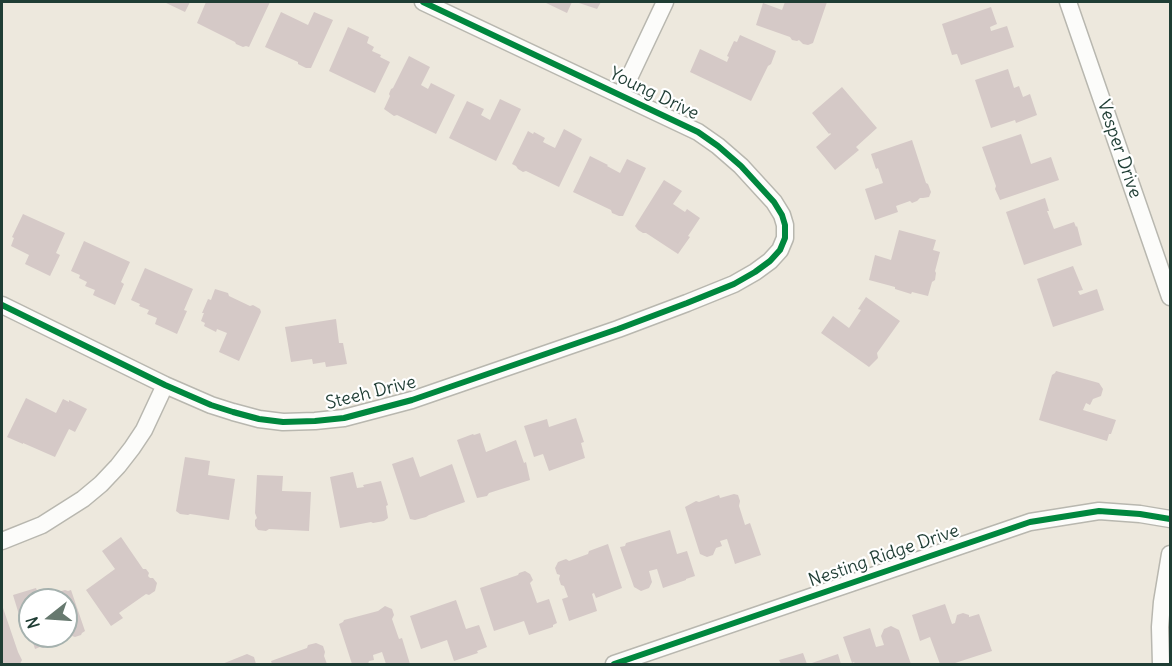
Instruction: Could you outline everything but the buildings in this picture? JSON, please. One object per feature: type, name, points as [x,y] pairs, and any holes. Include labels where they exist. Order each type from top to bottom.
[{"type":"street","name":"Young Drive","points":[[423,2],[698,132],[741,166],[774,202],[782,215],[785,238],[780,250],[755,272],[734,284],[618,329]]},
{"type":"street","points":[[621,95],[665,2]]},
{"type":"street","name":"Vesper Drive","points":[[1068,2],[1170,297]]},
{"type":"street","name":"Steeh Drive","points":[[2,305],[165,385],[211,405],[259,419],[283,422],[345,418],[412,400],[618,329]]},
{"type":"street","points":[[2,541],[42,525],[83,499],[101,484],[118,466],[144,430],[165,385]]},
{"type":"street","name":"Nesting Ridge Drive","points":[[614,664],[1029,522],[1099,511],[1170,519]]},
{"type":"street","points":[[1161,664],[1162,602],[1170,554]]},
{"type":"cycle path","points":[[2,305],[165,385],[211,405],[259,419],[283,422],[315,421],[344,418],[412,400],[618,329],[734,284],[770,261],[780,250],[785,238],[785,225],[774,202],[741,166],[698,132],[423,2]]},
{"type":"cycle path","points":[[614,664],[1030,522],[1099,511],[1170,519]]}]
